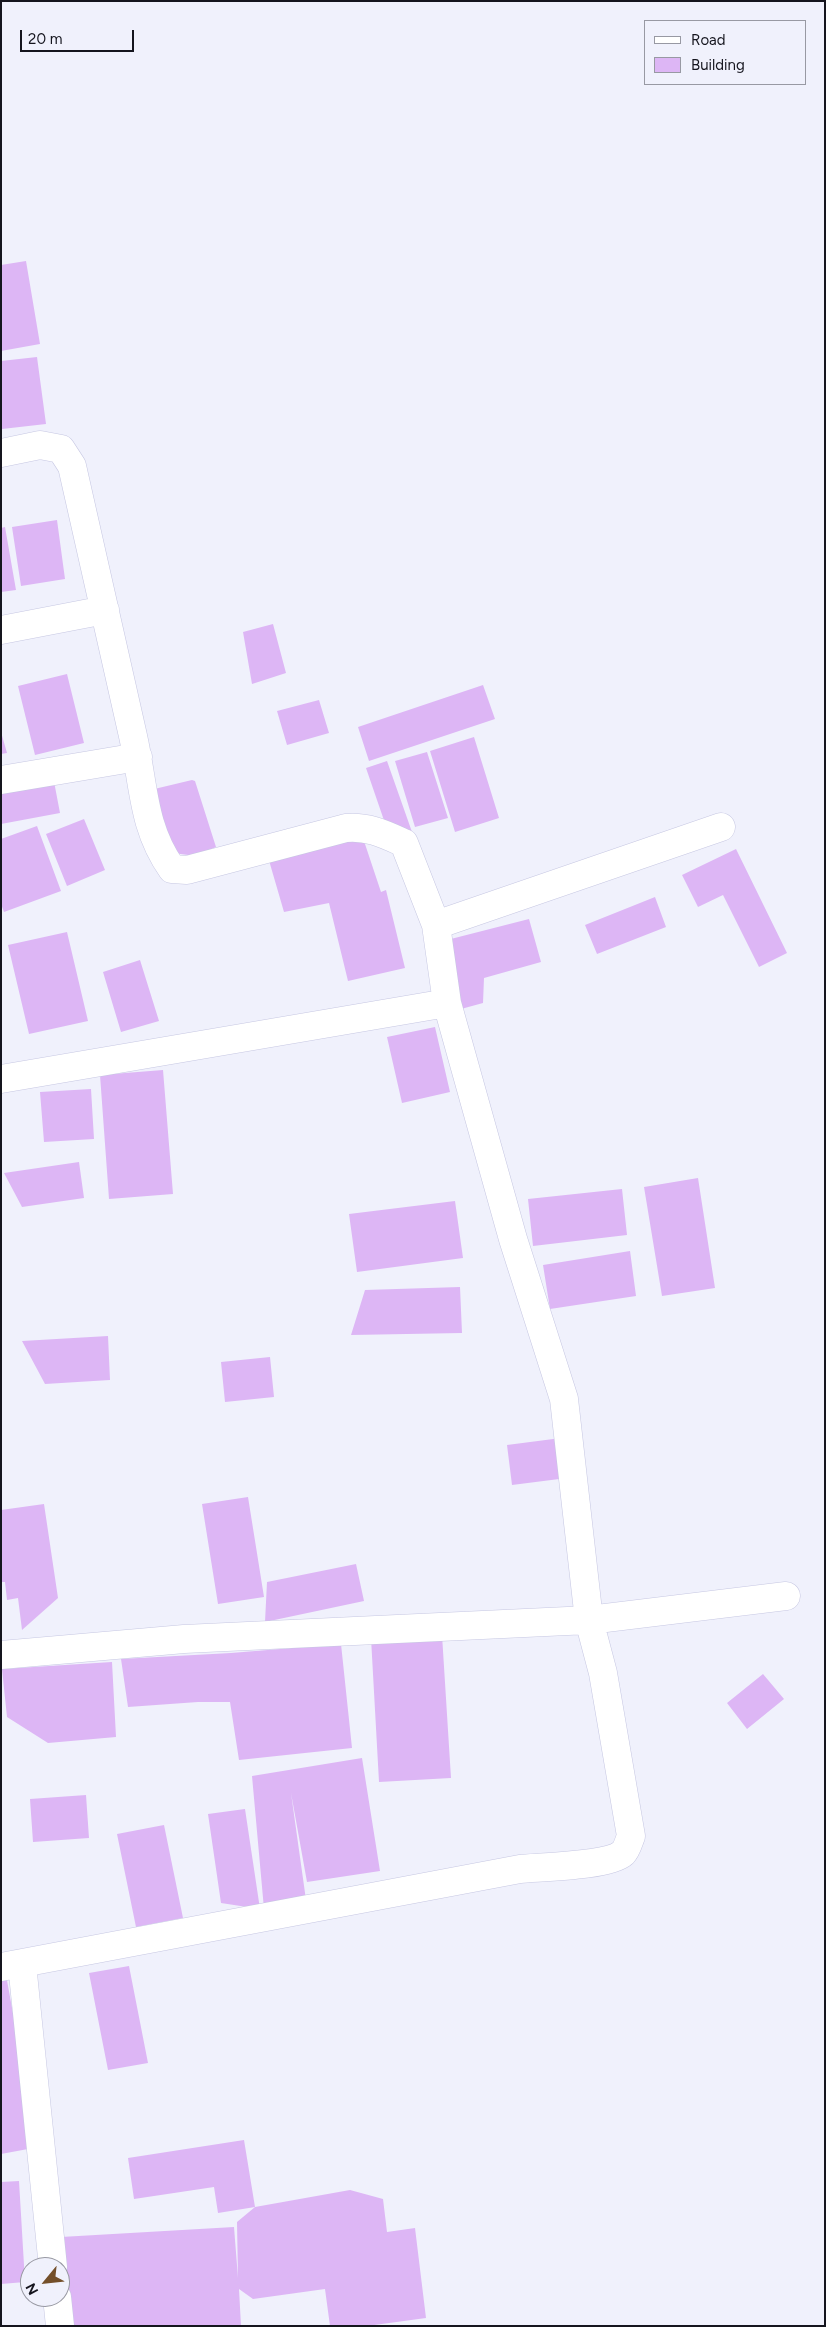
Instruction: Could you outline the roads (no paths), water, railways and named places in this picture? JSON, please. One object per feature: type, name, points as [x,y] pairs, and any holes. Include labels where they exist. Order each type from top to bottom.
[{"type":"street","points":[[1,452],[40,445],[47,446],[61,449],[72,466],[138,757],[146,814],[163,856],[172,869],[187,870],[346,828],[360,827],[378,831],[404,843],[436,925],[447,1003],[513,1239],[564,1399],[589,1620],[603,1672],[631,1836],[623,1853],[615,1858],[586,1864],[520,1869],[12,1965],[52,2257]]},
{"type":"street","points":[[1,630],[105,610]]},
{"type":"street","points":[[1,780],[138,757]]},
{"type":"street","points":[[436,925],[721,827]]},
{"type":"street","points":[[1,1079],[447,1003]]},
{"type":"street","points":[[1,1655],[184,1639],[589,1620],[786,1596]]},
{"type":"street","points":[[57,2307],[60,2326]]}]
